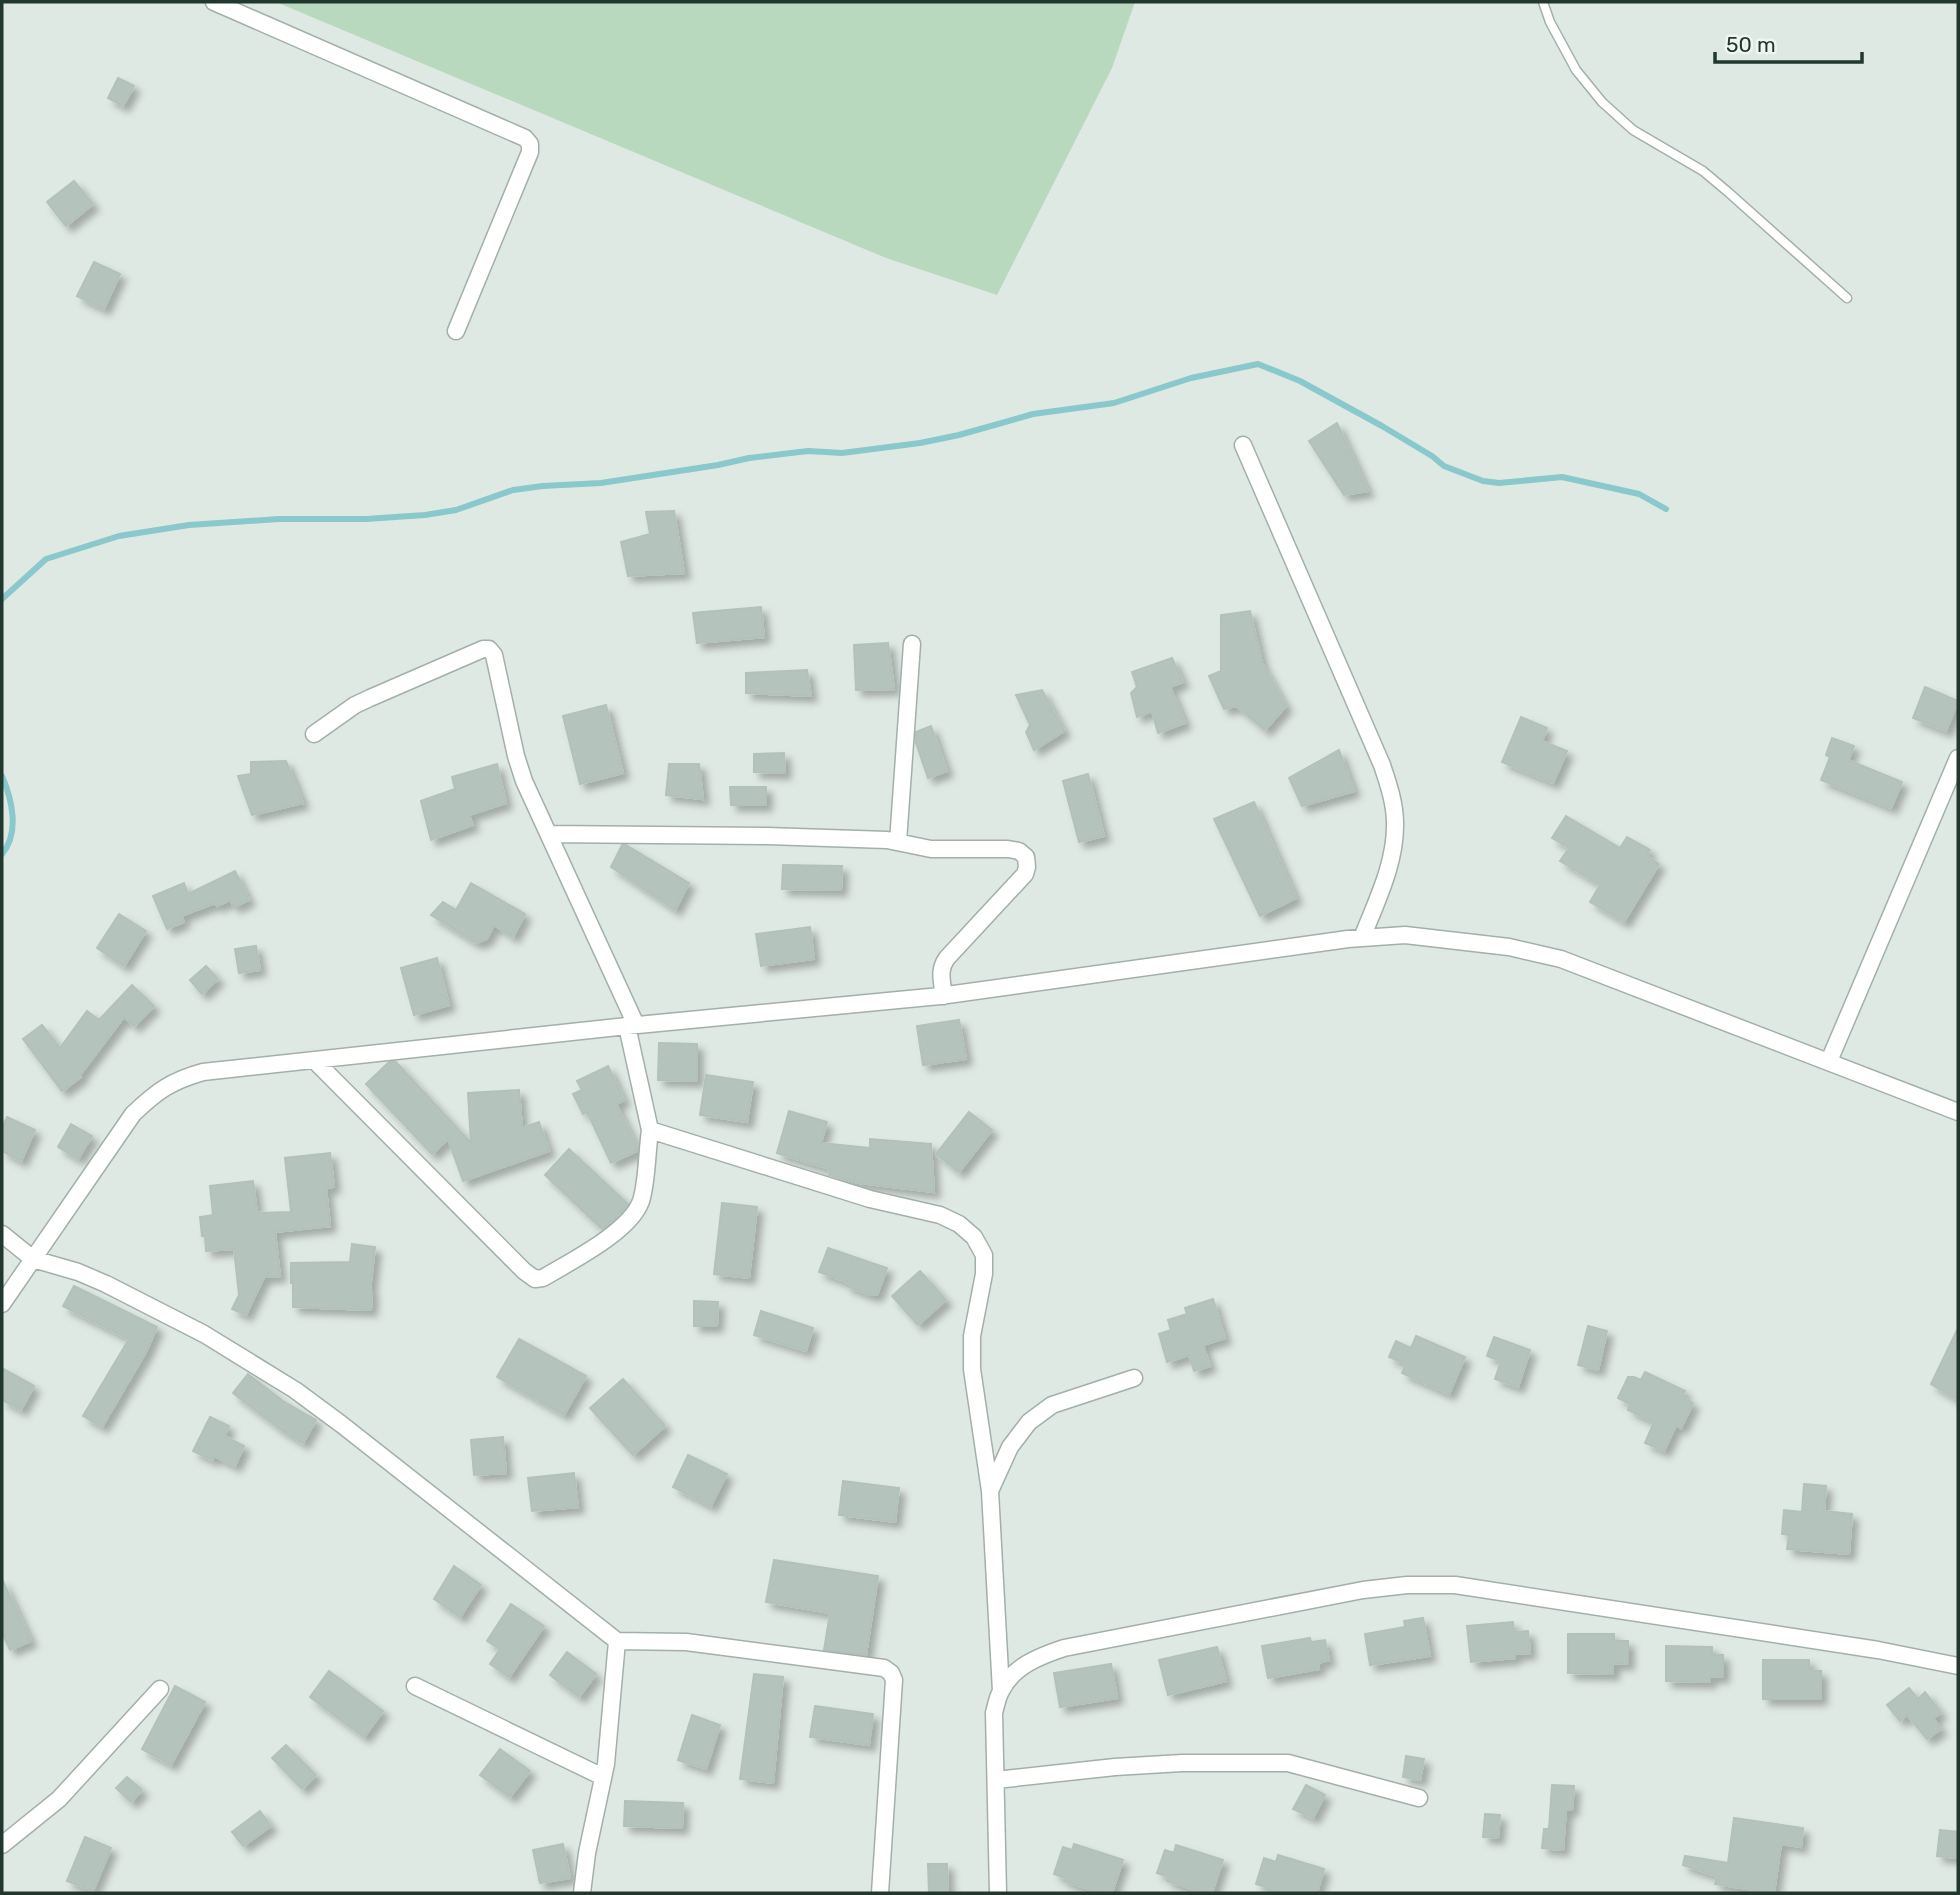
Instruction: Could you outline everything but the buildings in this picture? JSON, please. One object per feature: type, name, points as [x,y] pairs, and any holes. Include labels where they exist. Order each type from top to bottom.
[{"type":"street","points":[[214,2],[525,138],[530,144],[530,152],[456,331]]},
{"type":"street","points":[[1243,445],[1382,765],[1391,794],[1395,822],[1393,850],[1363,938]]},
{"type":"street","points":[[898,842],[912,644]]},
{"type":"street","points":[[314,734],[355,705],[370,698],[483,649],[489,649],[494,654],[524,781],[632,1025],[650,1130],[642,1198],[636,1213],[621,1229],[543,1278],[535,1279],[524,1272],[314,1060]]},
{"type":"street","points":[[1829,1061],[1958,758]]},
{"type":"street","points":[[549,834],[887,840],[931,849],[1019,851],[1026,857],[1025,874],[942,965],[940,974],[944,996]]},
{"type":"street","points":[[2,1304],[133,1114],[152,1096],[178,1079],[203,1072],[632,1025],[944,996],[1363,938],[1405,935],[1456,940],[1509,947],[1560,959],[1958,1112]]},
{"type":"street","points":[[650,1130],[870,1199],[940,1215],[959,1224],[974,1237],[984,1255],[984,1274],[972,1336],[972,1369],[990,1491],[1001,1691]]},
{"type":"street","points":[[2,1234],[33,1259],[78,1272],[106,1284],[204,1334],[295,1390],[617,1641],[686,1642],[884,1668],[891,1673],[894,1680],[880,1893]]},
{"type":"street","points":[[990,1491],[1010,1447],[1029,1422],[1052,1405],[1134,1378]]},
{"type":"street","points":[[998,1893],[994,1713],[1001,1691],[1015,1672],[1037,1657],[1064,1648],[1363,1590],[1406,1585],[1455,1585],[1878,1650],[1958,1666]]},
{"type":"street","points":[[582,1893],[587,1853],[603,1777],[617,1641]]},
{"type":"street","points":[[415,1686],[603,1777]]},
{"type":"street","points":[[2,1845],[59,1799],[160,1689]]},
{"type":"street","points":[[996,1780],[1115,1767],[1182,1763],[1287,1763],[1419,1798]]},
{"type":"lane","points":[[1543,2],[1550,22],[1576,70],[1602,102],[1633,130],[1703,171],[1847,298]]},
{"type":"green space","points":[[276,2],[1135,2],[1112,68],[997,295],[886,258]]},
{"type":"waterway","points":[[2,599],[46,559],[119,536],[189,525],[279,519],[366,519],[425,515],[456,510],[513,490],[601,483],[808,451],[842,453],[920,443],[1033,414],[1114,403],[1191,378],[1258,364],[1300,381],[1382,426],[1444,466],[1483,481],[1499,483],[1562,477],[1639,494],[1666,509]]},
{"type":"waterway","points":[[2,776],[9,795],[13,826],[8,846],[2,854]]}]
